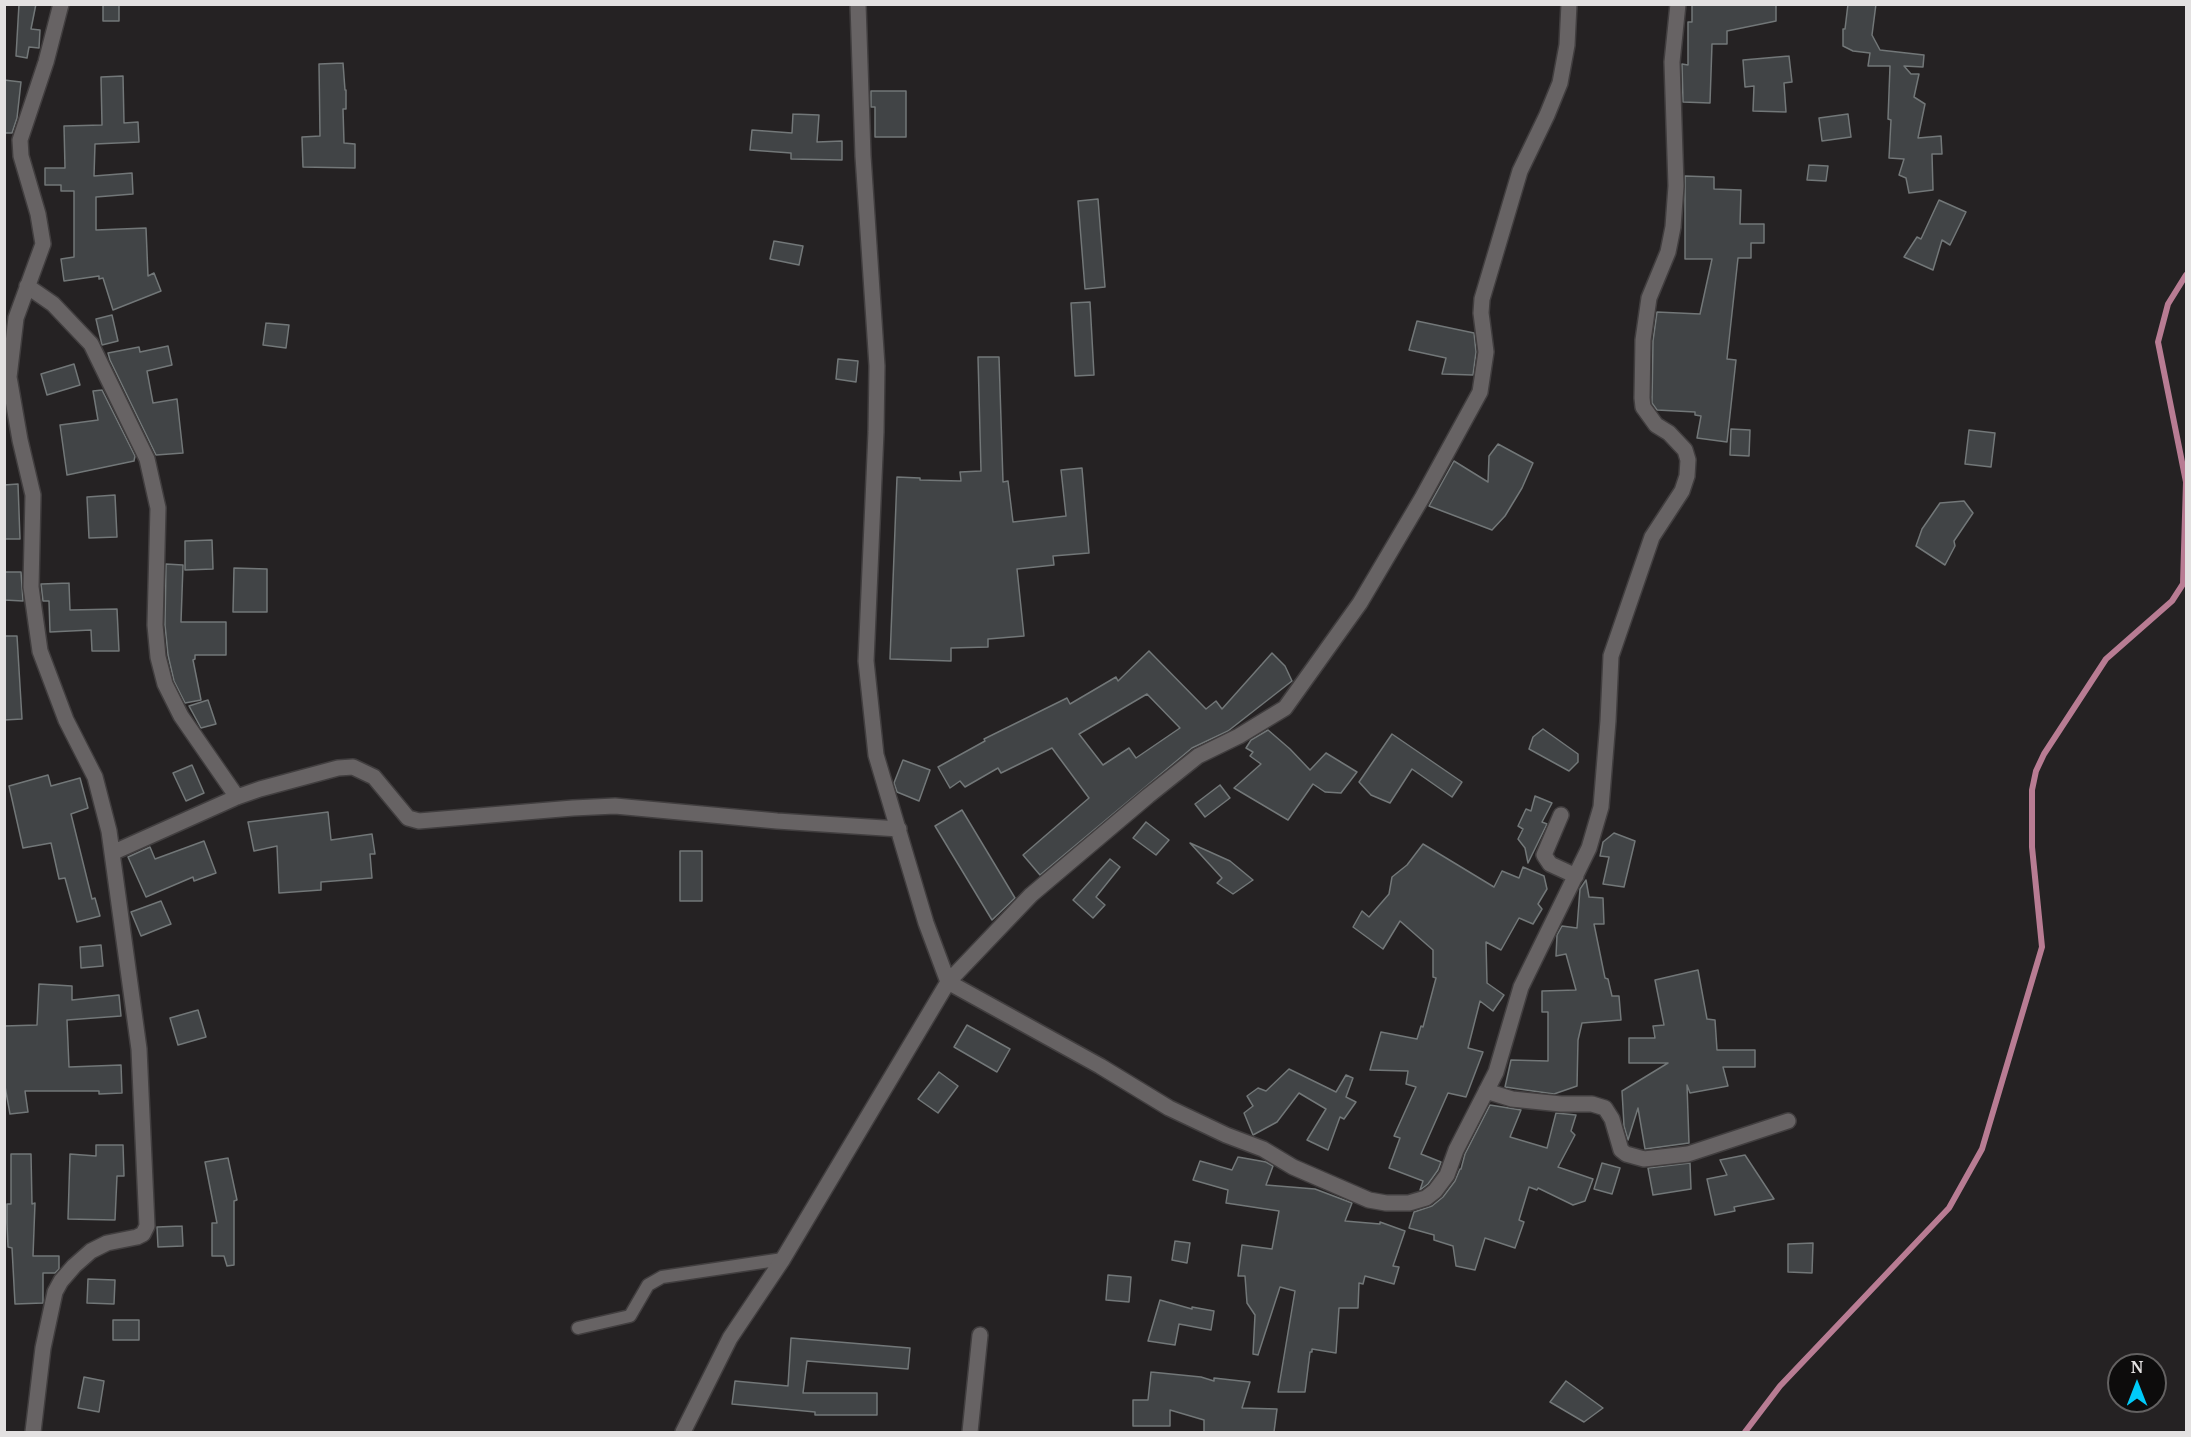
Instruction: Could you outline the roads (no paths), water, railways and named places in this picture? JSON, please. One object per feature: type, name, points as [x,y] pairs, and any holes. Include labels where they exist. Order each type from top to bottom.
[{"type":"street","points":[[33,1432],[43,1348],[55,1292],[61,1281],[91,1251],[107,1244],[137,1237],[147,1226],[139,1049],[109,831],[95,777],[66,720],[40,651],[31,588],[33,495],[9,377],[16,318],[43,244],[38,214],[21,156],[20,140],[46,62],[61,4]]},
{"type":"street","points":[[858,4],[863,156],[877,366],[866,661],[876,755],[926,923],[948,982],[1100,1066],[1169,1108],[1226,1135],[1263,1149],[1302,1172],[1370,1200],[1386,1203],[1409,1203],[1426,1198],[1435,1191],[1447,1174],[1456,1150],[1496,1072],[1521,987],[1589,848],[1600,807],[1611,656],[1652,537],[1682,491],[1688,468],[1685,450],[1669,433],[1656,425],[1643,407],[1641,398],[1643,340],[1649,298],[1668,252],[1673,227],[1676,186],[1672,62],[1678,4]]},
{"type":"street","points":[[683,1432],[730,1338],[783,1259],[948,982],[1031,895],[1148,796],[1198,756],[1239,736],[1285,708],[1360,603],[1422,498],[1480,392],[1486,352],[1481,314],[1482,299],[1520,171],[1547,116],[1560,83],[1567,45],[1569,4]]},
{"type":"street","points":[[27,286],[52,304],[91,344],[147,459],[158,508],[155,625],[158,657],[165,684],[181,716],[237,797]]},
{"type":"street","points":[[112,854],[237,797],[338,768],[353,767],[374,777],[408,818],[419,822],[615,806],[777,822],[899,829]]},
{"type":"street","points":[[1561,815],[1544,855],[1550,864],[1576,876]]},
{"type":"street","points":[[1486,1092],[1512,1099],[1561,1104],[1592,1104],[1605,1108],[1612,1119],[1621,1150],[1626,1154],[1644,1159],[1688,1154],[1788,1121]]},
{"type":"street","points":[[970,1432],[980,1335]]},
{"type":"lane","points":[[578,1328],[630,1316],[648,1285],[662,1277],[783,1259]]},
{"type":"waterway","points":[[1745,1432],[1780,1386],[1949,1208],[1982,1149],[2042,947],[2032,847],[2032,790],[2036,771],[2044,754],[2106,659],[2172,601],[2183,584],[2186,482],[2158,342],[2168,304],[2186,275]]}]
